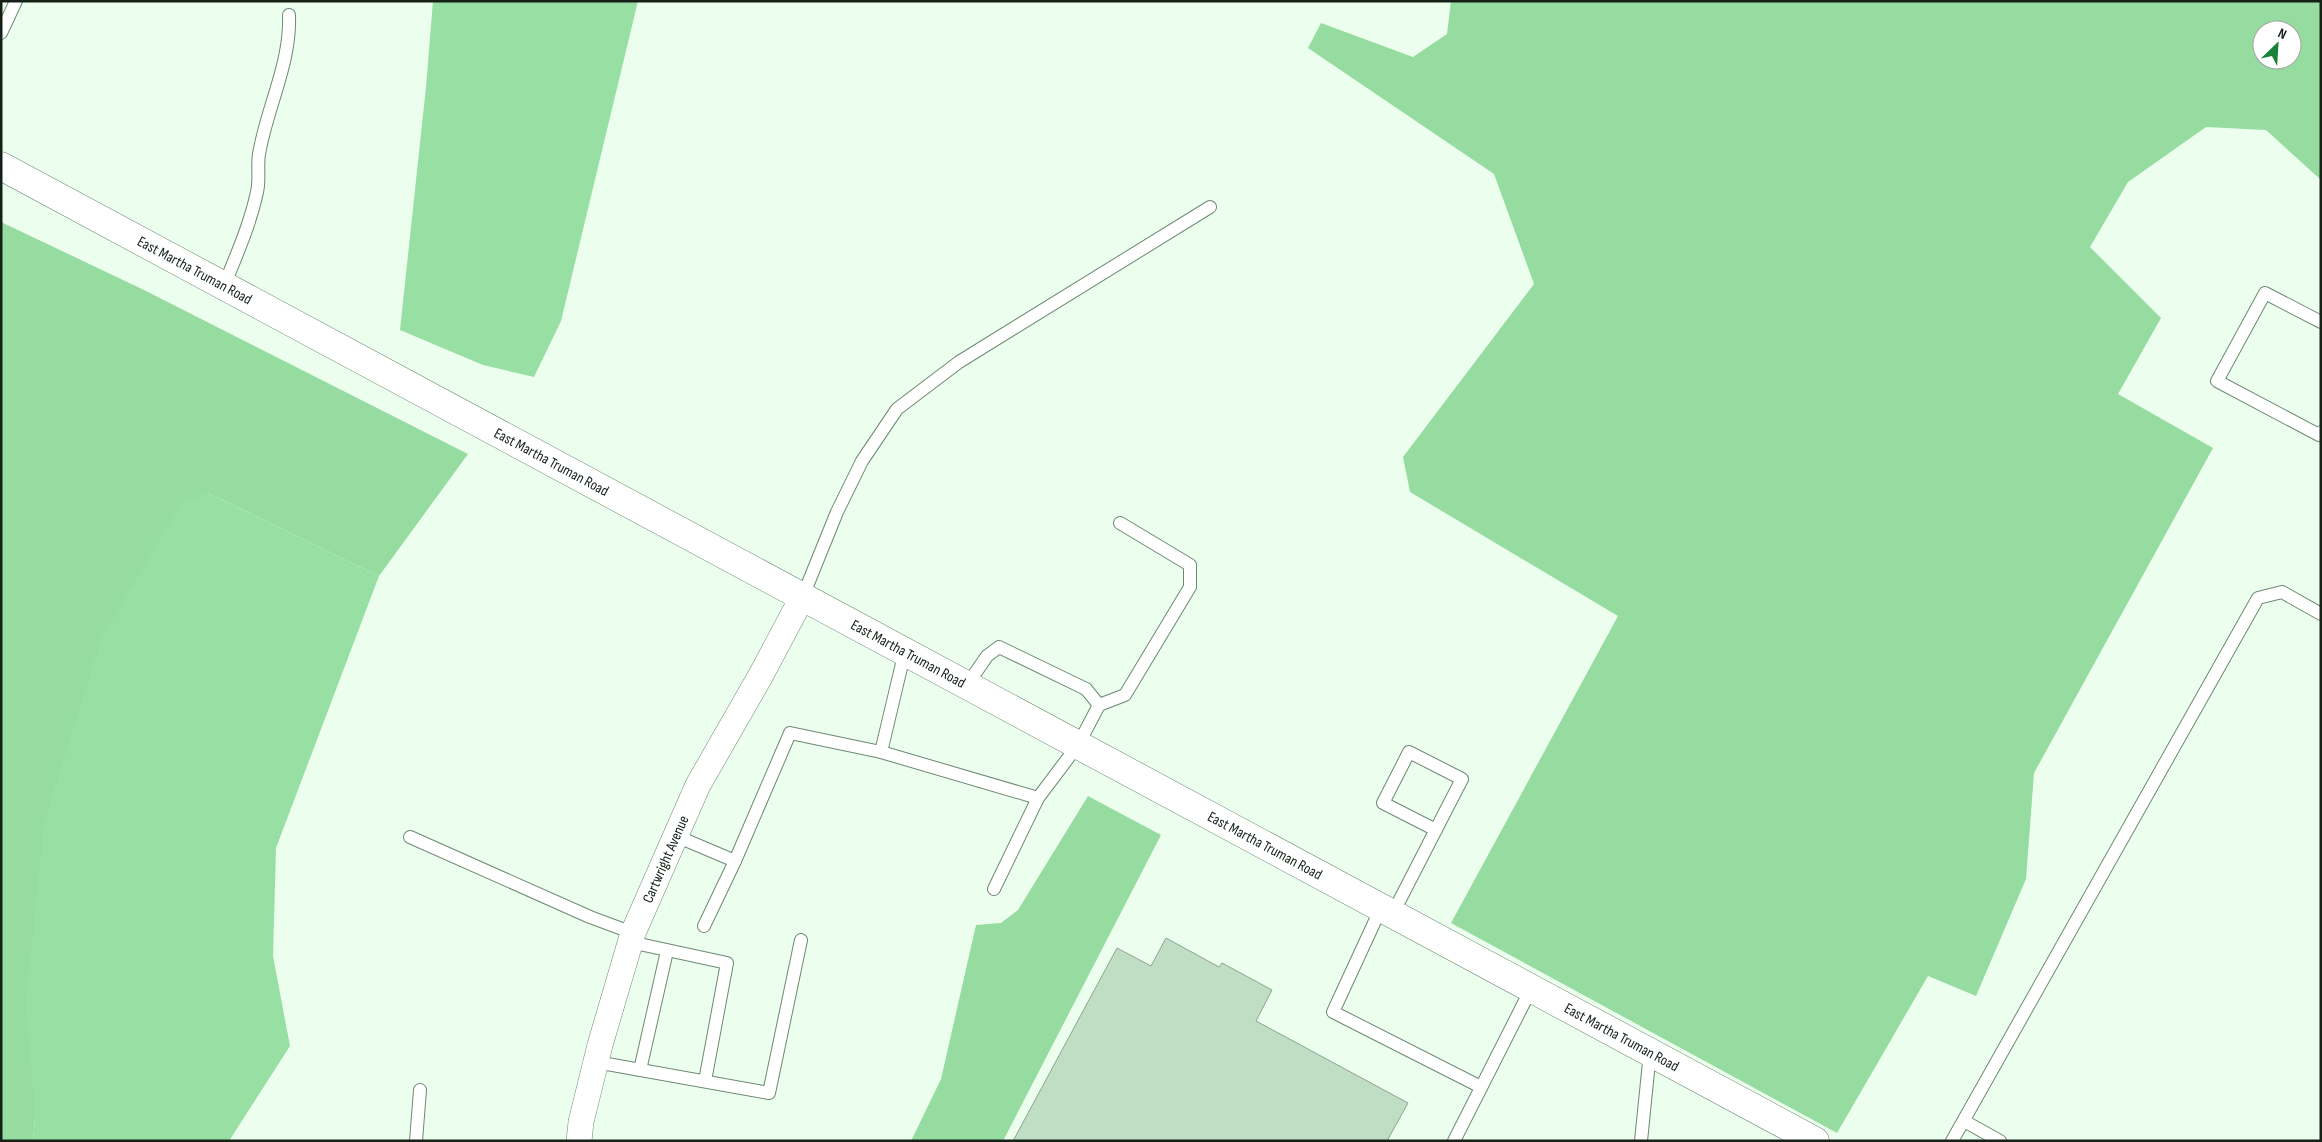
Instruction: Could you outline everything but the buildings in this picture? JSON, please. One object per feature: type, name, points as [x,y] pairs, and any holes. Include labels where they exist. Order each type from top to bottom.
[{"type":"main road","name":"East Martha Truman Road","points":[[1,166],[1815,1141]]},
{"type":"street","name":"Cartwright Avenue","points":[[579,1141],[596,1062],[631,937],[698,785],[761,675],[803,596]]},
{"type":"lane","points":[[1,33],[16,1]]},
{"type":"lane","points":[[224,286],[245,232],[258,190],[259,154],[290,32],[289,15]]},
{"type":"lane","points":[[803,596],[837,512],[862,461],[896,409],[959,362],[1210,207]]},
{"type":"lane","points":[[2321,322],[2265,293],[2218,381],[2319,435],[2321,432]]},
{"type":"lane","points":[[994,890],[1038,798],[1078,746],[1099,705],[1125,695],[1190,587],[1190,565],[1120,523]]},
{"type":"lane","points":[[1952,1141],[2258,598],[2282,592],[2321,614]]},
{"type":"lane","points":[[967,685],[987,656],[999,647],[1086,689],[1099,705]]},
{"type":"lane","points":[[881,752],[905,651]]},
{"type":"lane","points":[[704,926],[736,862],[790,733],[881,752],[1038,798]]},
{"type":"lane","points":[[1436,830],[1383,803],[1409,752],[1462,779],[1436,830],[1387,911],[1333,1012],[1481,1087]]},
{"type":"lane","points":[[676,836],[736,862]]},
{"type":"lane","points":[[410,837],[631,937],[667,950],[727,963],[705,1081]]},
{"type":"lane","points":[[596,1062],[769,1093],[801,940]]},
{"type":"lane","points":[[640,1070],[667,950]]},
{"type":"lane","points":[[1454,1141],[1531,989]]},
{"type":"lane","points":[[1641,1141],[1650,1052]]},
{"type":"lane","points":[[416,1141],[420,1090]]},
{"type":"lane","points":[[1964,1121],[2000,1141]]},
{"type":"shaded area","points":[[433,1],[638,1],[561,321],[534,377],[483,365],[400,330],[426,87]]},
{"type":"shaded area","points":[[1451,1],[2321,1],[2321,180],[2266,130],[2206,127],[2128,182],[2090,247],[2161,318],[2118,394],[2213,448],[2034,773],[2026,879],[1976,996],[1928,976],[1837,1133],[1451,923],[1618,616],[1410,492],[1403,457],[1534,284],[1494,174],[1308,48],[1321,23],[1413,57],[1447,34]]},
{"type":"shaded area","points":[[1,222],[144,290],[468,454],[379,576],[208,493],[35,1118],[33,1141],[1,1141]]},
{"type":"shaded area","points":[[208,493],[379,576],[276,848],[273,956],[290,1046],[229,1141],[33,1141],[35,1118],[26,1001],[44,823],[102,637],[182,502]]},
{"type":"shaded area","points":[[1088,796],[1161,835],[1003,1141],[911,1141],[941,1079],[976,925],[1001,923],[1018,910]]}]
